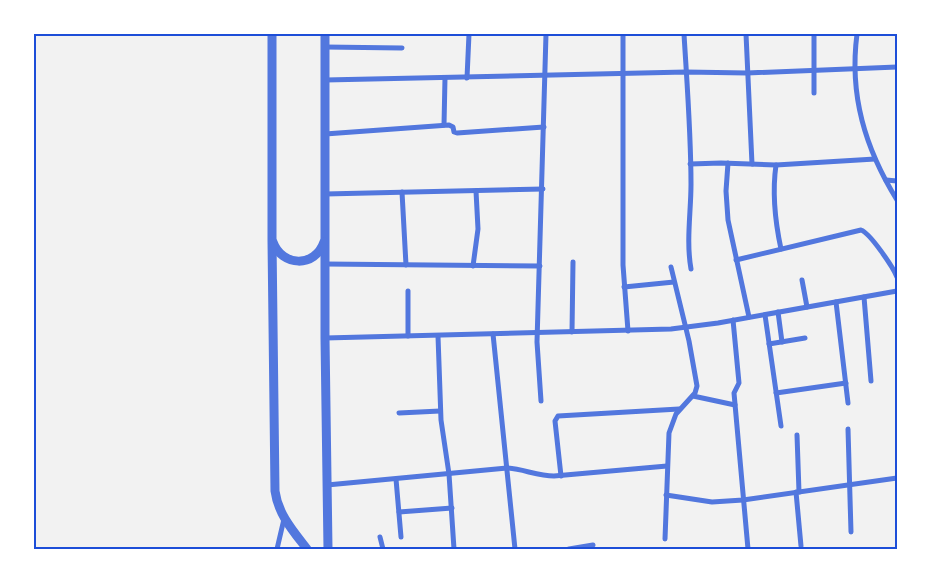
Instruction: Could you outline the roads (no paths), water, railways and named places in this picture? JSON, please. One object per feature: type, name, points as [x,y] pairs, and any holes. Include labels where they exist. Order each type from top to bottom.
[{"type":"street","points":[[272,34],[275,491],[277,502],[284,518],[306,549]]},
{"type":"street","points":[[325,34],[325,338],[328,549]]},
{"type":"street","points":[[467,78],[469,34]]},
{"type":"street","points":[[541,401],[537,367],[537,333],[546,34]]},
{"type":"street","points":[[623,34],[624,287],[628,331]]},
{"type":"street","points":[[684,34],[690,164],[688,246],[691,269]]},
{"type":"street","points":[[746,34],[752,164]]},
{"type":"street","points":[[814,34],[814,93]]},
{"type":"street","points":[[857,34],[854,69],[859,111],[875,159],[897,200]]},
{"type":"street","points":[[325,47],[402,48]]},
{"type":"street","points":[[325,80],[686,72],[747,73],[897,66]]},
{"type":"street","points":[[444,125],[445,78]]},
{"type":"street","points":[[325,134],[444,125],[452,126],[455,133],[544,127]]},
{"type":"street","points":[[690,164],[776,165],[875,159]]},
{"type":"street","points":[[728,163],[727,210],[749,318]]},
{"type":"street","points":[[776,165],[774,201],[781,249]]},
{"type":"street","points":[[886,180],[897,181]]},
{"type":"street","points":[[325,194],[542,189]]},
{"type":"street","points":[[473,266],[478,229],[476,191]]},
{"type":"street","points":[[402,192],[406,265]]},
{"type":"street","points":[[736,260],[864,231],[888,260],[897,276]]},
{"type":"street","points":[[272,240],[280,255],[291,261],[299,262],[308,260],[318,253],[323,246],[325,238]]},
{"type":"street","points":[[572,332],[573,262]]},
{"type":"street","points":[[325,264],[540,266]]},
{"type":"street","points":[[665,539],[669,433],[679,409],[693,396],[697,382],[671,267]]},
{"type":"street","points":[[802,280],[807,307]]},
{"type":"street","points":[[624,287],[674,282]]},
{"type":"street","points":[[408,291],[408,336]]},
{"type":"street","points":[[325,338],[628,331],[686,327],[749,318],[897,291]]},
{"type":"street","points":[[864,297],[871,381]]},
{"type":"street","points":[[836,302],[848,403]]},
{"type":"street","points":[[778,312],[782,342]]},
{"type":"street","points":[[765,315],[781,426]]},
{"type":"street","points":[[733,320],[739,383],[734,393],[748,549]]},
{"type":"street","points":[[493,334],[515,549]]},
{"type":"street","points":[[438,336],[440,411],[449,474],[454,549]]},
{"type":"street","points":[[770,344],[805,338]]},
{"type":"street","points":[[776,393],[846,383]]},
{"type":"street","points":[[693,396],[735,405]]},
{"type":"street","points":[[561,476],[555,421],[558,416],[679,409]]},
{"type":"street","points":[[399,414],[440,411]]},
{"type":"street","points":[[848,429],[851,532]]},
{"type":"street","points":[[797,435],[797,492],[801,546]]},
{"type":"street","points":[[327,485],[507,468],[548,476],[561,476],[667,466]]},
{"type":"street","points":[[666,495],[712,502],[743,500],[897,478]]},
{"type":"street","points":[[396,479],[401,537]]},
{"type":"street","points":[[399,512],[452,508]]},
{"type":"street","points":[[277,549],[284,518]]},
{"type":"street","points":[[380,537],[383,549]]},
{"type":"street","points":[[569,549],[593,545]]}]
